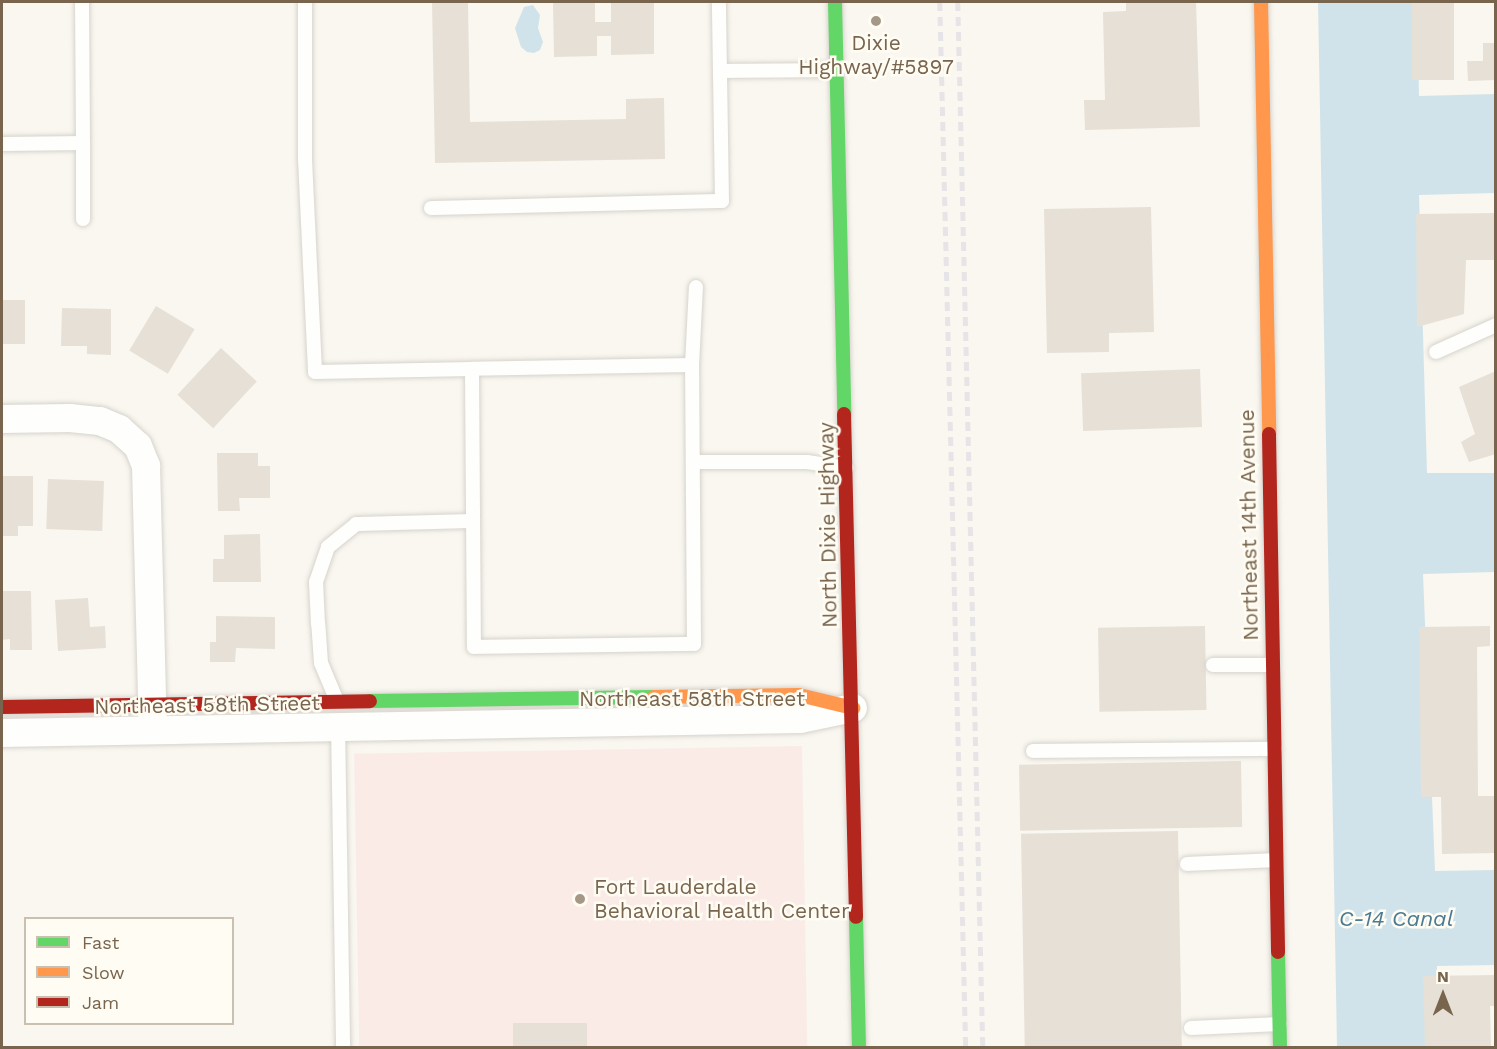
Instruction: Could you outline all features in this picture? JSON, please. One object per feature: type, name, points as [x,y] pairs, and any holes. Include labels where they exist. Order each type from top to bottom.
[{"type":"street","name":"North Dixie Highway","points":[[835,2],[859,1047]]},
{"type":"street","name":"Northeast 14th Avenue","points":[[1261,2],[1280,1047]]},
{"type":"street","points":[[2,419],[70,418],[100,421],[119,429],[138,446],[146,466],[153,718]]},
{"type":"street","name":"Northeast 58th Street","points":[[2,707],[153,718],[338,716],[800,719],[853,708]]},
{"type":"street","name":"Northeast 58th Street","points":[[2,733],[153,718]]},
{"type":"lane","points":[[82,2],[82,219]]},
{"type":"lane","points":[[305,2],[305,159],[315,372],[692,365]]},
{"type":"lane","points":[[431,208],[722,201],[719,2]]},
{"type":"lane","points":[[720,70],[837,70]]},
{"type":"lane","points":[[2,144],[82,143]]},
{"type":"lane","points":[[472,369],[474,647],[694,644],[692,365],[696,287]]},
{"type":"lane","points":[[1436,352],[1496,325]]},
{"type":"lane","points":[[694,462],[807,462],[847,468]]},
{"type":"lane","points":[[343,1047],[338,716],[321,663],[316,582],[328,547],[356,524],[473,521]]},
{"type":"lane","points":[[1213,665],[1273,665]]},
{"type":"lane","points":[[1032,751],[1275,749]]},
{"type":"lane","points":[[1187,864],[1276,860]]},
{"type":"lane","points":[[1191,1028],[1280,1024]]},
{"type":"shaded area","name":"Fort Lauderdale Behavioral Health Center","points":[[802,746],[807,1047],[359,1048],[354,754]]},
{"type":"water","name":"C-14 Canal","points":[[1318,2],[1417,2],[1419,96],[1495,94],[1495,193],[1419,195],[1427,473],[1496,473],[1495,572],[1423,574],[1435,871],[1496,870],[1495,965],[1437,966],[1438,1047],[1337,1047]]},
{"type":"water","points":[[533,5],[540,15],[538,28],[543,42],[540,50],[534,53],[527,52],[521,47],[515,28],[524,7]]},
{"type":"building","points":[[432,2],[468,2],[470,122],[626,119],[626,99],[664,98],[665,159],[435,163]]},
{"type":"building","points":[[553,2],[595,2],[595,22],[611,22],[611,2],[654,2],[654,54],[611,55],[611,36],[597,36],[597,56],[554,57]]},
{"type":"building","points":[[1126,2],[1196,2],[1200,127],[1085,130],[1084,100],[1105,100],[1103,12],[1126,11]]},
{"type":"building","points":[[1412,2],[1454,2],[1454,80],[1412,80]]},
{"type":"building","points":[[1483,43],[1496,43],[1496,80],[1468,81],[1467,61],[1483,61]]},
{"type":"building","points":[[1151,207],[1154,332],[1109,333],[1109,352],[1047,353],[1044,209]]},
{"type":"building","points":[[1496,213],[1496,260],[1466,260],[1464,314],[1417,327],[1416,214]]},
{"type":"building","points":[[2,300],[25,300],[25,344],[2,344]]},
{"type":"building","points":[[156,306],[195,329],[168,374],[129,351]]},
{"type":"building","points":[[62,308],[111,309],[111,355],[87,354],[87,346],[61,346]]},
{"type":"building","points":[[221,348],[257,381],[213,428],[177,395]]},
{"type":"building","points":[[1200,369],[1202,427],[1083,431],[1081,373]]},
{"type":"building","points":[[1496,371],[1496,454],[1469,462],[1461,442],[1475,434],[1459,387]]},
{"type":"building","points":[[217,453],[258,453],[258,466],[270,466],[270,498],[239,498],[240,511],[218,511]]},
{"type":"building","points":[[2,476],[33,476],[33,526],[18,526],[18,536],[2,536]]},
{"type":"building","points":[[48,479],[104,481],[102,531],[46,529]]},
{"type":"building","points":[[260,534],[261,582],[213,582],[213,559],[224,559],[224,535]]},
{"type":"building","points":[[2,591],[31,591],[32,650],[10,650],[10,639],[2,640]]},
{"type":"building","points":[[88,598],[90,627],[105,626],[106,648],[58,651],[55,600]]},
{"type":"building","points":[[216,616],[275,617],[275,649],[236,648],[235,662],[210,662],[210,642],[216,642]]},
{"type":"building","points":[[1205,626],[1206,710],[1099,712],[1098,628]]},
{"type":"building","points":[[1490,626],[1490,646],[1477,647],[1478,796],[1496,796],[1496,853],[1442,854],[1441,797],[1421,797],[1419,627]]},
{"type":"building","points":[[1241,761],[1242,827],[1020,831],[1019,765]]},
{"type":"building","points":[[1178,831],[1182,1048],[1025,1048],[1021,834]]},
{"type":"building","points":[[1496,975],[1496,1006],[1490,1006],[1491,1048],[1425,1048],[1423,976]]},
{"type":"building","points":[[513,1023],[587,1023],[587,1048],[513,1048]]},
{"type":"railway","points":[[940,2],[966,1048]]},
{"type":"railway","points":[[958,2],[983,1048]]},
{"type":"traffic: fast","points":[[835,2],[844,414]]},
{"type":"traffic: fast","points":[[370,701],[654,697]]},
{"type":"traffic: fast","points":[[856,917],[859,1048]]},
{"type":"traffic: fast","points":[[1278,952],[1280,1048]]},
{"type":"traffic: slow","points":[[1261,2],[1269,434]]},
{"type":"traffic: slow","points":[[654,697],[799,695],[853,708]]},
{"type":"traffic: jam","points":[[844,414],[856,917]]},
{"type":"traffic: jam","points":[[1269,434],[1278,952]]},
{"type":"traffic: jam","points":[[2,707],[370,701]]},
{"type":"place","name":"Dixie Highway/#5897","points":[[876,21]]},
{"type":"place","name":"Fort Lauderdale Behavioral Health Center","points":[[580,899]]}]
